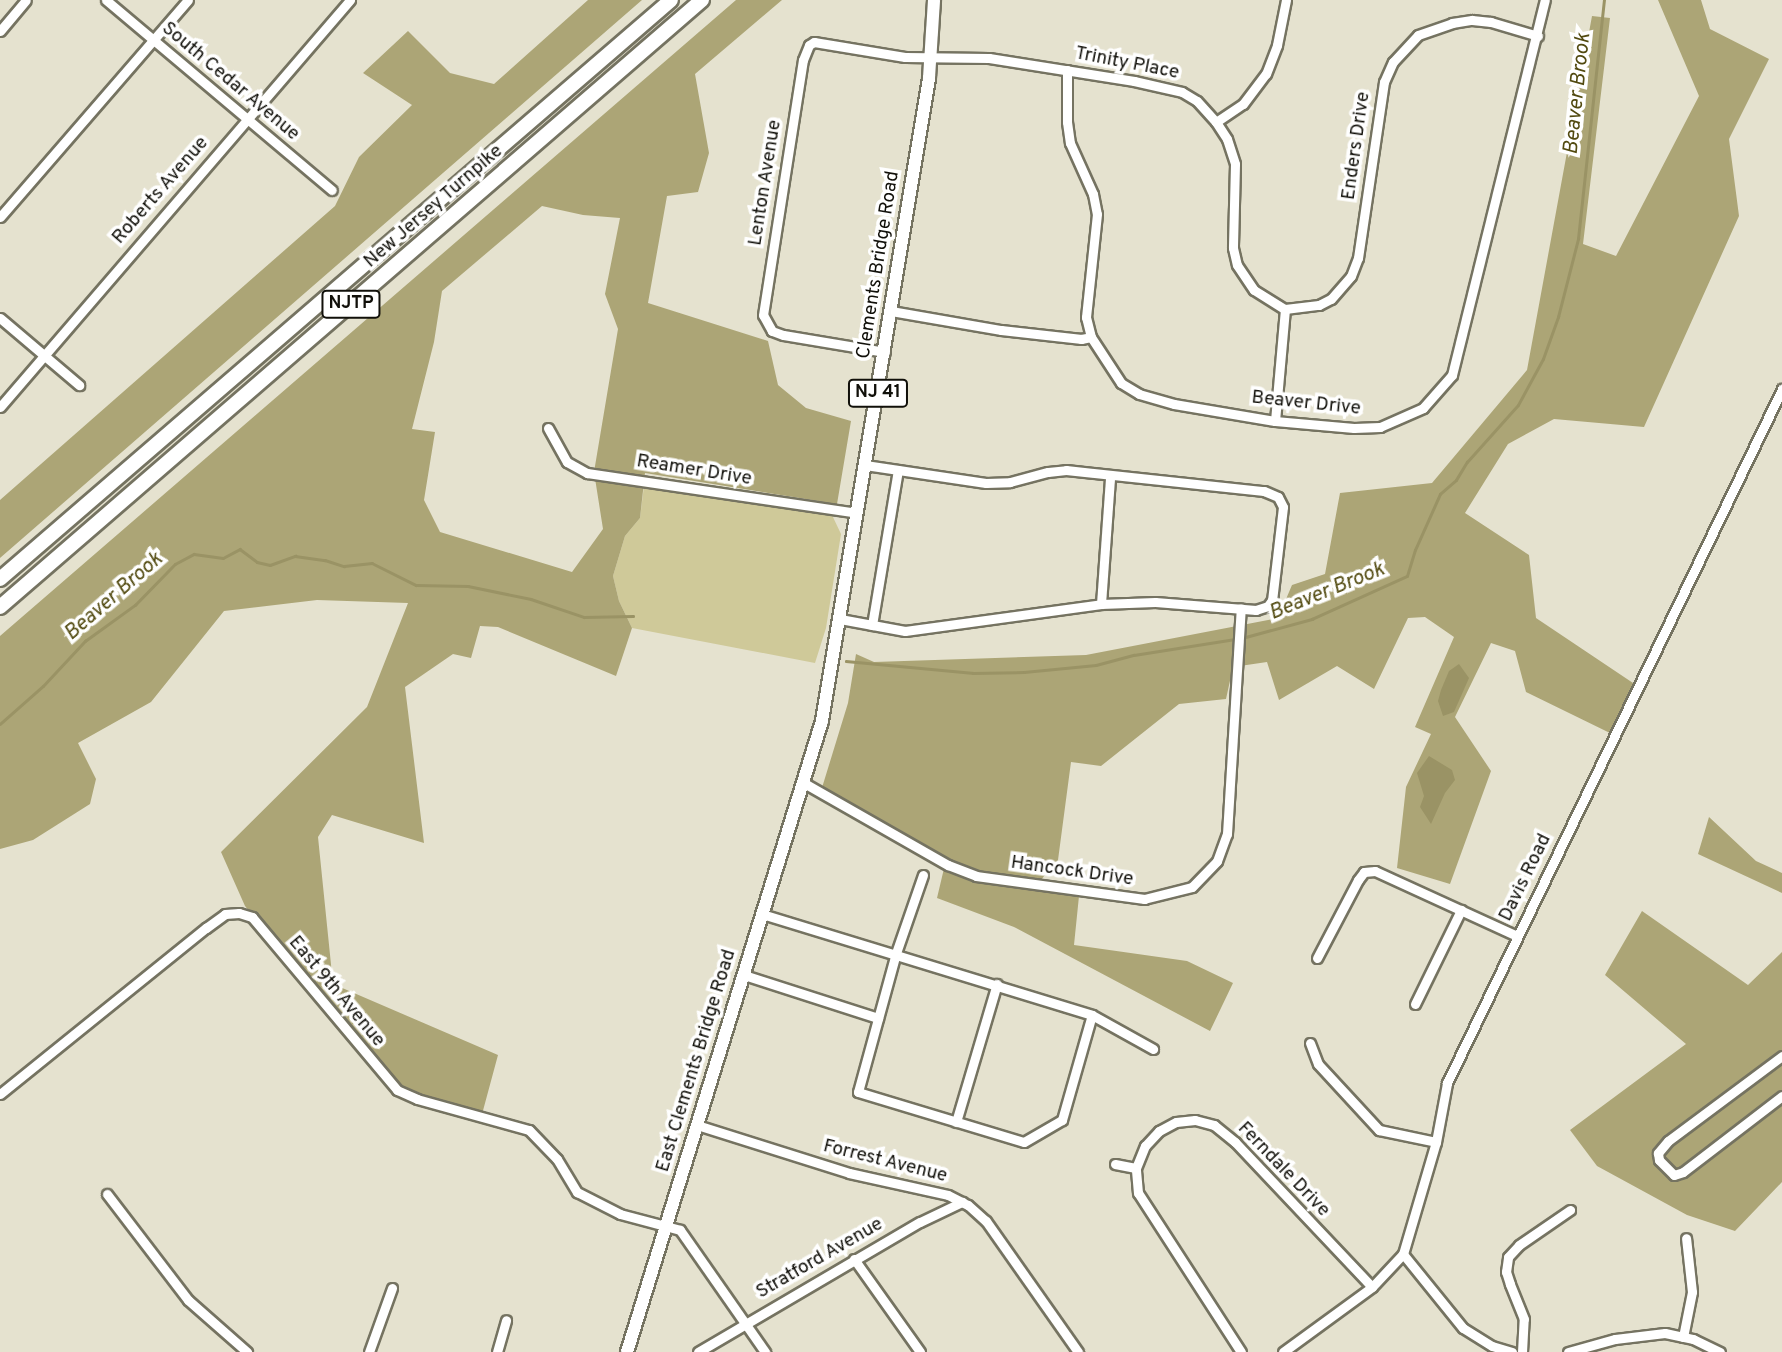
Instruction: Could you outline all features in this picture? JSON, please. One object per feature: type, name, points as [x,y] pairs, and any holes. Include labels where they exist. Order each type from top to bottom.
[{"type":"highway","name":"New Jersey Turnpike","points":[[0,579],[671,0]]},
{"type":"highway","name":"New Jersey Turnpike","points":[[0,607],[702,0]]},
{"type":"main road","name":"Clements Bridge Road","points":[[804,783],[822,720],[885,352],[931,58],[934,0]]},
{"type":"main road","name":"East Clements Bridge Road","points":[[627,1352],[804,783]]},
{"type":"street","points":[[0,31],[26,0]]},
{"type":"street","name":"South Cedar Avenue","points":[[106,0],[332,190]]},
{"type":"street","points":[[0,217],[188,0]]},
{"type":"street","name":"Roberts Avenue","points":[[0,407],[350,0]]},
{"type":"street","points":[[1216,122],[1243,104],[1266,74],[1277,46],[1286,0]]},
{"type":"street","name":"Beaver Drive","points":[[1068,70],[1067,122],[1070,144],[1094,194],[1097,214],[1086,317],[1091,337],[1121,383],[1139,394],[1174,404],[1275,421],[1354,428],[1380,427],[1423,408],[1452,375],[1545,0]]},
{"type":"street","name":"Enders Drive","points":[[1285,310],[1319,305],[1331,299],[1351,276],[1363,228],[1379,107],[1384,82],[1393,62],[1418,35],[1452,23],[1492,22],[1538,36]]},
{"type":"street","name":"Trinity Place","points":[[809,45],[820,42],[905,57],[989,58],[1182,92],[1197,101],[1216,122],[1227,139],[1235,164],[1233,248],[1237,265],[1254,290],[1285,310]]},
{"type":"street","name":"Lenton Avenue","points":[[809,45],[803,60],[763,315],[769,327],[783,335],[885,352]]},
{"type":"street","points":[[1275,421],[1285,310]]},
{"type":"street","points":[[891,311],[1001,330],[1081,339],[1091,337]]},
{"type":"street","points":[[0,318],[79,384]]},
{"type":"street","name":"Davis Road","points":[[1283,1352],[1372,1287],[1403,1254],[1436,1142],[1447,1083],[1781,393]]},
{"type":"street","name":"Reamer Drive","points":[[548,428],[567,462],[587,473],[857,513]]},
{"type":"street","points":[[840,619],[905,631],[1101,604],[1155,602],[1262,609],[1272,600],[1283,508],[1278,497],[1265,491],[1110,477],[1066,470],[1010,482],[986,483],[865,465]]},
{"type":"street","points":[[872,625],[898,470]]},
{"type":"street","points":[[1101,604],[1110,477]]},
{"type":"street","name":"Hancock Drive","points":[[804,783],[948,864],[976,876],[1144,900],[1192,887],[1217,861],[1227,834],[1241,608]]},
{"type":"street","points":[[1317,958],[1358,880],[1364,872],[1375,870],[1517,936]]},
{"type":"street","points":[[923,875],[896,953],[857,1090],[1024,1142],[1062,1120],[1092,1015]]},
{"type":"street","points":[[1415,1004],[1461,910]]},
{"type":"street","name":"East 9th Avenue","points":[[0,1094],[206,928],[225,914],[240,913],[252,917],[397,1090],[417,1099],[529,1130],[557,1159],[577,1192],[620,1214],[666,1224]]},
{"type":"street","points":[[762,915],[896,953],[1092,1015],[1153,1049]]},
{"type":"street","points":[[744,975],[878,1018]]},
{"type":"street","points":[[956,1122],[997,985]]},
{"type":"street","points":[[1310,1043],[1318,1064],[1379,1130],[1436,1142]]},
{"type":"street","points":[[1781,1061],[1668,1141],[1658,1153],[1659,1160],[1674,1175],[1683,1172],[1782,1096]]},
{"type":"street","name":"Ferndale Drive","points":[[1136,1168],[1145,1146],[1159,1131],[1177,1122],[1195,1120],[1213,1125],[1235,1142],[1372,1287]]},
{"type":"street","name":"Forrest Avenue","points":[[697,1125],[849,1173],[948,1195],[961,1202],[986,1222],[1078,1352]]},
{"type":"street","points":[[1115,1164],[1136,1168],[1138,1193],[1241,1352]]},
{"type":"street","points":[[107,1194],[188,1300],[247,1352]]},
{"type":"street","name":"Stratford Avenue","points":[[698,1352],[855,1259],[961,1202]]},
{"type":"street","points":[[1522,1352],[1524,1319],[1510,1284],[1508,1256],[1519,1245],[1570,1210]]},
{"type":"street","points":[[666,1224],[680,1230],[765,1352]]},
{"type":"street","points":[[1683,1337],[1692,1292],[1686,1238]]},
{"type":"street","points":[[1403,1254],[1462,1328],[1492,1346],[1512,1352]]},
{"type":"street","points":[[855,1259],[920,1352]]},
{"type":"street","points":[[369,1352],[392,1288]]},
{"type":"street","points":[[497,1352],[506,1320]]},
{"type":"street","points":[[1568,1352],[1641,1334],[1665,1333],[1720,1352]]},
{"type":"shaded area","points":[[588,0],[642,0],[0,558],[0,500],[335,206],[359,157],[412,105],[363,73],[408,31],[450,73],[494,84]]},
{"type":"shaded area","points":[[736,0],[782,0],[695,74],[709,153],[698,192],[667,196],[648,303],[768,341],[778,385],[806,408],[851,421],[837,504],[645,473],[640,518],[625,536],[613,576],[619,601],[632,628],[616,676],[498,627],[480,626],[471,658],[453,654],[405,687],[424,843],[332,815],[318,837],[333,984],[498,1055],[481,1118],[385,1081],[245,906],[221,852],[367,707],[408,603],[317,600],[224,611],[151,702],[78,743],[96,779],[90,804],[33,840],[0,849],[0,636]],"holes":[[[542,206],[583,215],[620,218],[605,294],[618,329],[594,472],[603,529],[572,572],[440,532],[424,500],[435,432],[412,429],[434,342],[442,291]]]},
{"type":"shaded area","points":[[1658,0],[1701,0],[1710,29],[1769,59],[1729,139],[1739,216],[1644,427],[1554,419],[1508,444],[1465,513],[1529,555],[1536,618],[1636,685],[1612,734],[1526,692],[1515,651],[1491,643],[1455,717],[1491,771],[1450,884],[1397,868],[1406,787],[1431,734],[1415,727],[1454,637],[1425,617],[1408,618],[1374,689],[1337,666],[1279,700],[1267,662],[1233,667],[1226,699],[1179,704],[1101,766],[1071,762],[1058,860],[1034,888],[1079,896],[1074,945],[1187,961],[1233,983],[1210,1031],[1014,927],[937,898],[946,860],[821,791],[848,703],[856,654],[874,662],[1086,655],[1278,618],[1292,585],[1325,574],[1340,493],[1432,483],[1527,370],[1592,16],[1610,18],[1583,244],[1616,256],[1699,96]]},
{"type":"shaded area","points":[[644,486],[832,515],[841,534],[826,628],[815,663],[632,628],[619,601],[613,576],[625,536],[640,518]]},
{"type":"shaded area","points":[[1459,664],[1469,678],[1454,712],[1443,716],[1438,701],[1441,690],[1449,671]]},
{"type":"shaded area","points":[[1429,756],[1452,770],[1455,780],[1445,793],[1431,824],[1420,807],[1424,796],[1417,773]]},
{"type":"shaded area","points":[[1709,817],[1756,861],[1782,873],[1782,893],[1698,854]]},
{"type":"shaded area","points":[[1642,911],[1748,985],[1782,952],[1782,1182],[1735,1231],[1687,1215],[1597,1166],[1570,1130],[1686,1044],[1605,975]]},
{"type":"waterway","name":"Beaver Brook","points":[[1242,638],[1312,619],[1407,576],[1415,550],[1440,494],[1456,480],[1467,462],[1518,405],[1543,359],[1558,317],[1578,239],[1604,0]]},
{"type":"waterway","name":"Beaver Brook","points":[[0,724],[43,686],[85,641],[135,605],[175,564],[194,554],[223,558],[240,549],[257,562],[270,565],[295,556],[344,566],[372,563],[416,585],[468,586],[531,599],[584,617],[633,616]]},
{"type":"waterway","name":"Beaver Brook","points":[[846,661],[973,673],[1024,672],[1096,665],[1134,655],[1235,639]]}]
